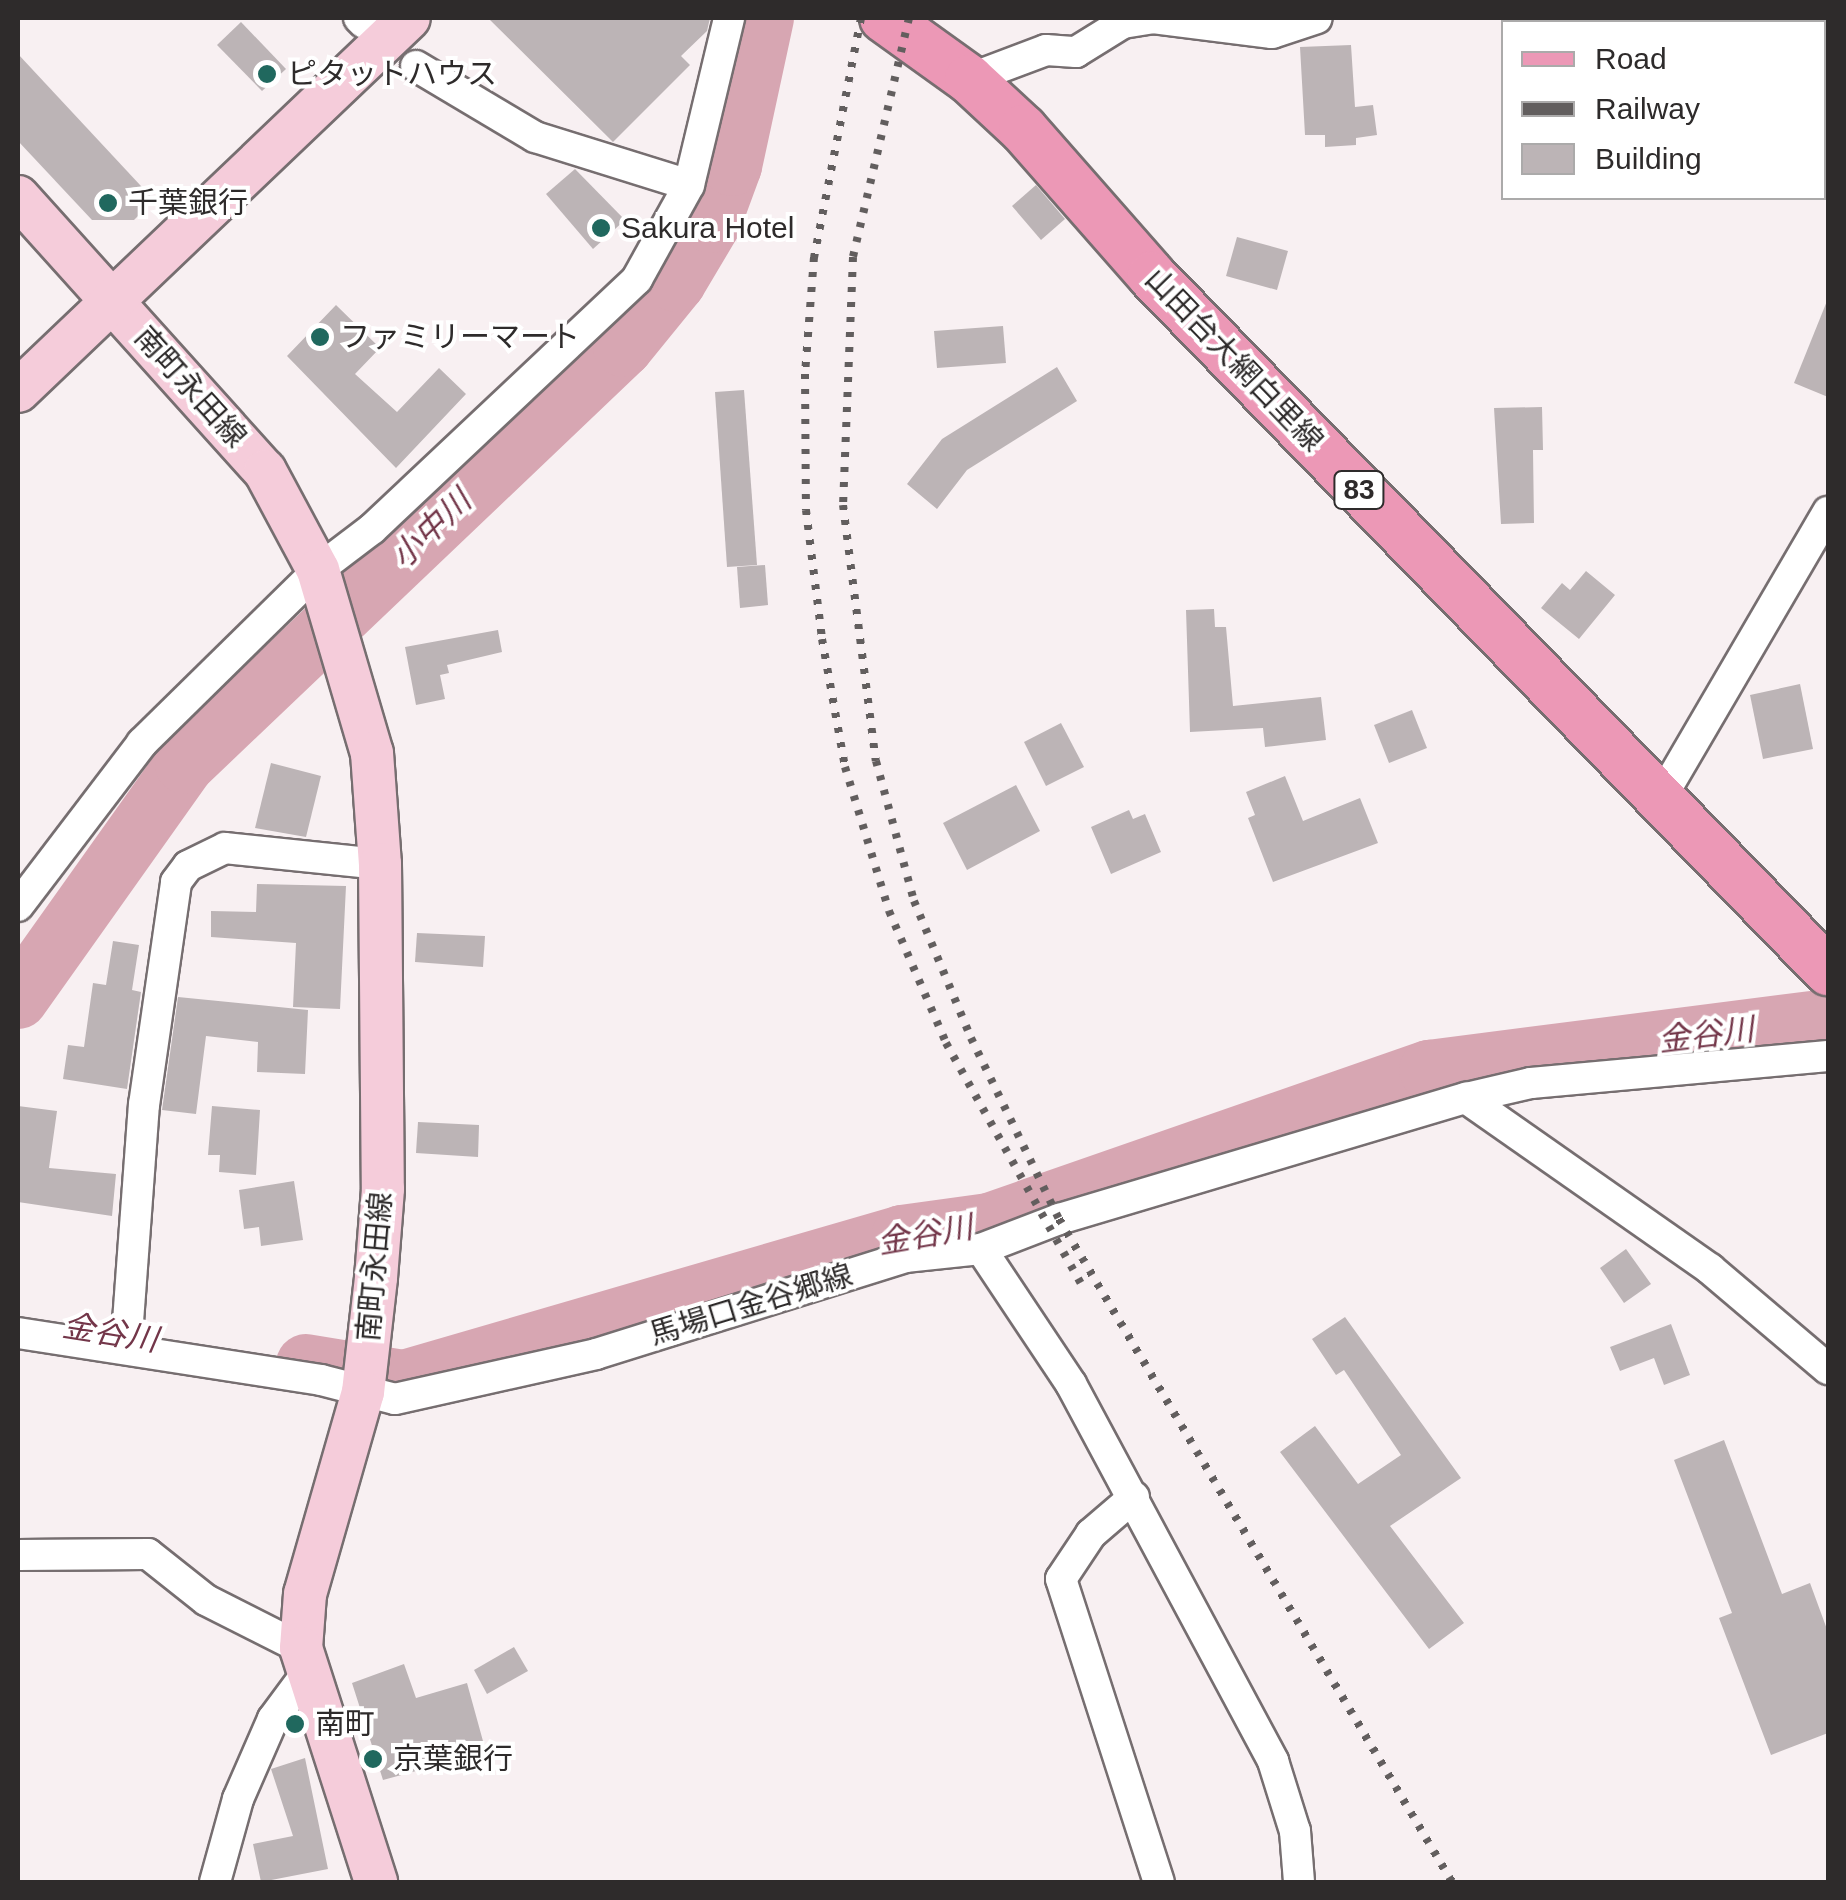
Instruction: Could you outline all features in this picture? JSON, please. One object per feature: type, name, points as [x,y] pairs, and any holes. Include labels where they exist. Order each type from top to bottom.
[{"type":"main road","name":"山田台大網白里線","points":[[884,18],[970,80],[1659,801],[1828,971]]},
{"type":"street","points":[[18,391],[409,18]]},
{"type":"street","points":[[18,906],[142,743],[328,602],[372,528],[637,280],[690,184],[729,18]]},
{"type":"street","points":[[970,80],[1046,50],[1076,52],[1123,24],[1153,18],[1272,33],[1317,18]]},
{"type":"street","points":[[416,66],[534,137],[690,184]]},
{"type":"street","name":"南町永田線","points":[[18,198],[265,471],[328,602],[372,753],[380,864],[382,1189],[363,1392],[305,1594],[304,1660],[376,1882]]},
{"type":"street","points":[[1659,801],[1828,512]]},
{"type":"street","points":[[126,1349],[144,1105],[176,882],[188,866],[225,848],[380,864]]},
{"type":"street","name":"馬場口金谷郷線","points":[[18,1334],[126,1349],[395,1400],[596,1354],[905,1257],[981,1249],[1059,1218],[1466,1098],[1531,1084],[1828,1056]]},
{"type":"street","points":[[1466,1098],[1710,1270],[1828,1369]]},
{"type":"street","points":[[981,1249],[1070,1384],[1273,1761],[1295,1831],[1299,1882]]},
{"type":"street","points":[[1134,1497],[1091,1534],[1060,1579],[1158,1882]]},
{"type":"street","points":[[18,1555],[148,1554],[206,1600],[304,1660],[238,1800],[216,1882]]},
{"type":"building","points":[[488,18],[710,18],[707,31],[681,56],[690,65],[613,142]]},
{"type":"building","points":[[241,22],[286,69],[262,91],[217,45]]},
{"type":"building","points":[[1351,45],[1355,107],[1373,105],[1377,135],[1356,138],[1356,145],[1325,147],[1325,135],[1305,135],[1300,47]]},
{"type":"building","points":[[18,54],[154,200],[134,220],[92,220],[18,141]]},
{"type":"building","points":[[575,169],[625,220],[593,249],[546,194]]},
{"type":"building","points":[[1036,185],[1065,219],[1041,240],[1012,206]]},
{"type":"building","points":[[1237,237],[1288,251],[1277,290],[1226,276]]},
{"type":"building","points":[[1828,301],[1828,397],[1794,383]]},
{"type":"building","points":[[336,305],[380,348],[355,374],[397,412],[439,368],[466,394],[396,468],[287,356]]},
{"type":"building","points":[[1003,326],[1006,363],[937,368],[934,331]]},
{"type":"building","points":[[1057,367],[1077,401],[967,470],[937,509],[907,484],[942,439]]},
{"type":"building","points":[[744,390],[757,565],[727,567],[715,392]]},
{"type":"building","points":[[1542,407],[1543,450],[1533,450],[1534,523],[1501,524],[1494,408]]},
{"type":"building","points":[[765,565],[768,605],[740,608],[737,567]]},
{"type":"building","points":[[1586,571],[1615,595],[1579,639],[1541,608],[1562,583],[1570,590]]},
{"type":"building","points":[[1214,609],[1215,627],[1226,627],[1233,706],[1321,697],[1326,740],[1265,747],[1263,728],[1190,732],[1186,610]]},
{"type":"building","points":[[498,630],[502,652],[447,665],[449,673],[440,675],[445,699],[416,705],[405,647]]},
{"type":"building","points":[[1800,684],[1813,749],[1763,759],[1750,695]]},
{"type":"building","points":[[1412,710],[1427,748],[1389,763],[1374,725]]},
{"type":"building","points":[[1061,723],[1084,767],[1046,786],[1024,742]]},
{"type":"building","points":[[271,763],[321,776],[306,837],[255,828]]},
{"type":"building","points":[[1285,776],[1303,821],[1360,798],[1378,843],[1273,882],[1248,818],[1255,815],[1246,792]]},
{"type":"building","points":[[1016,785],[1040,831],[967,870],[943,823]]},
{"type":"building","points":[[1129,810],[1133,819],[1145,814],[1161,852],[1111,874],[1091,827]]},
{"type":"building","points":[[257,884],[346,886],[340,1009],[293,1007],[296,943],[211,937],[211,911],[256,912]]},
{"type":"building","points":[[417,933],[485,936],[483,967],[415,962]]},
{"type":"building","points":[[113,941],[139,945],[132,990],[141,992],[127,1089],[63,1079],[68,1045],[84,1047],[93,983],[106,985]]},
{"type":"building","points":[[178,997],[308,1010],[305,1074],[257,1072],[258,1042],[206,1036],[196,1114],[162,1110]]},
{"type":"building","points":[[18,1106],[57,1111],[49,1168],[116,1174],[112,1216],[18,1202]]},
{"type":"building","points":[[212,1106],[260,1110],[256,1175],[219,1172],[220,1155],[208,1155]]},
{"type":"building","points":[[418,1122],[479,1125],[478,1157],[416,1153]]},
{"type":"building","points":[[294,1181],[303,1240],[261,1246],[259,1227],[244,1229],[239,1190]]},
{"type":"building","points":[[1626,1249],[1651,1284],[1624,1303],[1600,1268]]},
{"type":"building","points":[[1345,1317],[1461,1478],[1390,1526],[1464,1623],[1429,1649],[1280,1452],[1315,1426],[1358,1484],[1401,1455],[1344,1370],[1336,1375],[1312,1339]]},
{"type":"building","points":[[1671,1324],[1690,1375],[1664,1385],[1654,1358],[1620,1371],[1610,1347]]},
{"type":"building","points":[[1724,1440],[1782,1594],[1810,1583],[1828,1632],[1828,1733],[1771,1755],[1719,1618],[1732,1613],[1674,1460]]},
{"type":"building","points":[[514,1647],[528,1671],[487,1694],[474,1670]]},
{"type":"building","points":[[404,1664],[416,1698],[467,1683],[486,1752],[383,1780],[352,1683]]},
{"type":"building","points":[[305,1758],[328,1869],[261,1882],[253,1844],[293,1836],[271,1769]]},
{"type":"waterway","name":"小中川","points":[[18,999],[185,764],[623,347],[676,282],[711,223],[732,166],[764,18]]},
{"type":"waterway","name":"金谷川","points":[[306,1364],[404,1380],[902,1235],[989,1223],[1429,1070],[1828,1019]]},
{"type":"railway","points":[[861,18],[814,257],[805,374],[806,510],[822,639],[845,767],[889,911],[946,1043],[1082,1285]]},
{"type":"railway","points":[[909,18],[853,257],[843,505],[876,761],[914,901],[971,1038],[1059,1219],[1452,1882]]},
{"type":"place","name":"ピタットハウス","points":[[267,74]]},
{"type":"place","name":"千葉銀行","points":[[108,203]]},
{"type":"place","name":"Sakura Hotel","points":[[601,228]]},
{"type":"place","name":"ファミリーマート","points":[[320,337]]},
{"type":"place","name":"南町","points":[[295,1724]]},
{"type":"place","name":"京葉銀行","points":[[373,1759]]}]
